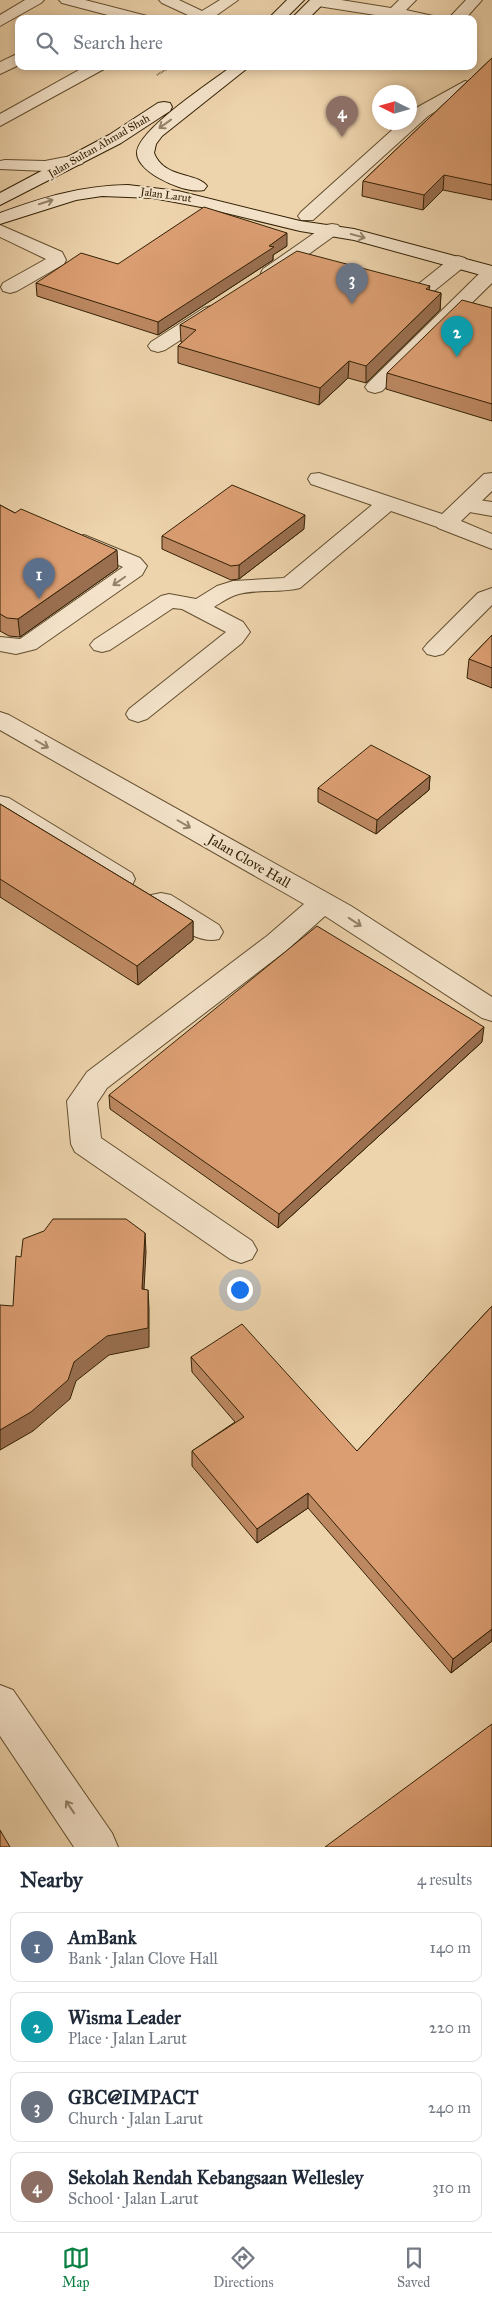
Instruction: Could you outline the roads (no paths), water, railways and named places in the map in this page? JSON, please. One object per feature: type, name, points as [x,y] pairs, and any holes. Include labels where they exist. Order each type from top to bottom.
[{"type":"main road","points":[[0,21],[36,0]]},
{"type":"main road","points":[[67,0],[125,15]]},
{"type":"main road","points":[[167,0],[196,15]]},
{"type":"main road","points":[[207,15],[230,0]]},
{"type":"main road","points":[[280,15],[296,0]]},
{"type":"main road","points":[[394,13],[408,0]]},
{"type":"main road","points":[[460,15],[474,0]]},
{"type":"main road","points":[[303,15],[319,1],[355,3],[405,15]]},
{"type":"main road","points":[[86,15],[96,8]]},
{"type":"main road","points":[[0,69],[15,60]]},
{"type":"main road","points":[[0,121],[91,70]]},
{"type":"main road","name":"Jalan Sultan Ahmad Shah","points":[[0,200],[146,120],[212,70]]},
{"type":"main road","name":"Jalan Larut","points":[[237,70],[156,132],[148,140],[144,150],[145,156],[152,166],[162,173],[182,181],[306,216],[332,230]]},
{"type":"main road","points":[[306,216],[422,112],[466,86]]},
{"type":"main road","points":[[2,165],[45,166],[76,160]]},
{"type":"main road","points":[[2,165],[18,173],[24,179],[26,187]]},
{"type":"main road","name":"Jalan Larut","points":[[0,219],[65,196],[103,190],[159,192],[209,202],[301,226],[332,230],[492,272]]},
{"type":"main road","points":[[0,230],[55,256],[57,260],[10,287]]},
{"type":"main road","points":[[254,283],[332,230]]},
{"type":"main road","points":[[293,258],[312,263]]},
{"type":"main road","points":[[379,282],[408,290],[422,291],[458,262]]},
{"type":"main road","points":[[375,386],[492,272]]},
{"type":"main road","points":[[158,346],[222,304]]},
{"type":"main road","points":[[458,304],[484,311]]},
{"type":"main road","points":[[319,479],[446,523],[492,542]]},
{"type":"main road","points":[[446,523],[492,479]]},
{"type":"main road","points":[[198,608],[226,590],[237,587],[280,586],[292,583],[388,503]]},
{"type":"main road","points":[[466,505],[492,509]]},
{"type":"main road","points":[[0,644],[16,647],[28,644],[134,570],[136,566],[62,533]]},
{"type":"main road","points":[[436,649],[486,598],[492,595]]},
{"type":"main road","points":[[102,645],[169,601],[187,603],[235,627],[238,632],[234,638],[138,714]]},
{"type":"main road","name":"Jalan Clove Hall","points":[[0,720],[322,903],[492,1011]]},
{"type":"main road","points":[[0,804],[209,932]]},
{"type":"main road","points":[[241,1250],[86,1144],[82,1101],[97,1080],[277,943],[322,903]]},
{"type":"main road","points":[[0,1703],[98,1847]]},
{"type":"place","name":"Sekolah Rendah Kebangsaan Wellesley","points":[[342,137]]},
{"type":"place","name":"GBC@IMPACT","points":[[352,304]]},
{"type":"place","name":"Wisma Leader","points":[[457,357]]},
{"type":"place","name":"AmBank","points":[[39,599]]}]
